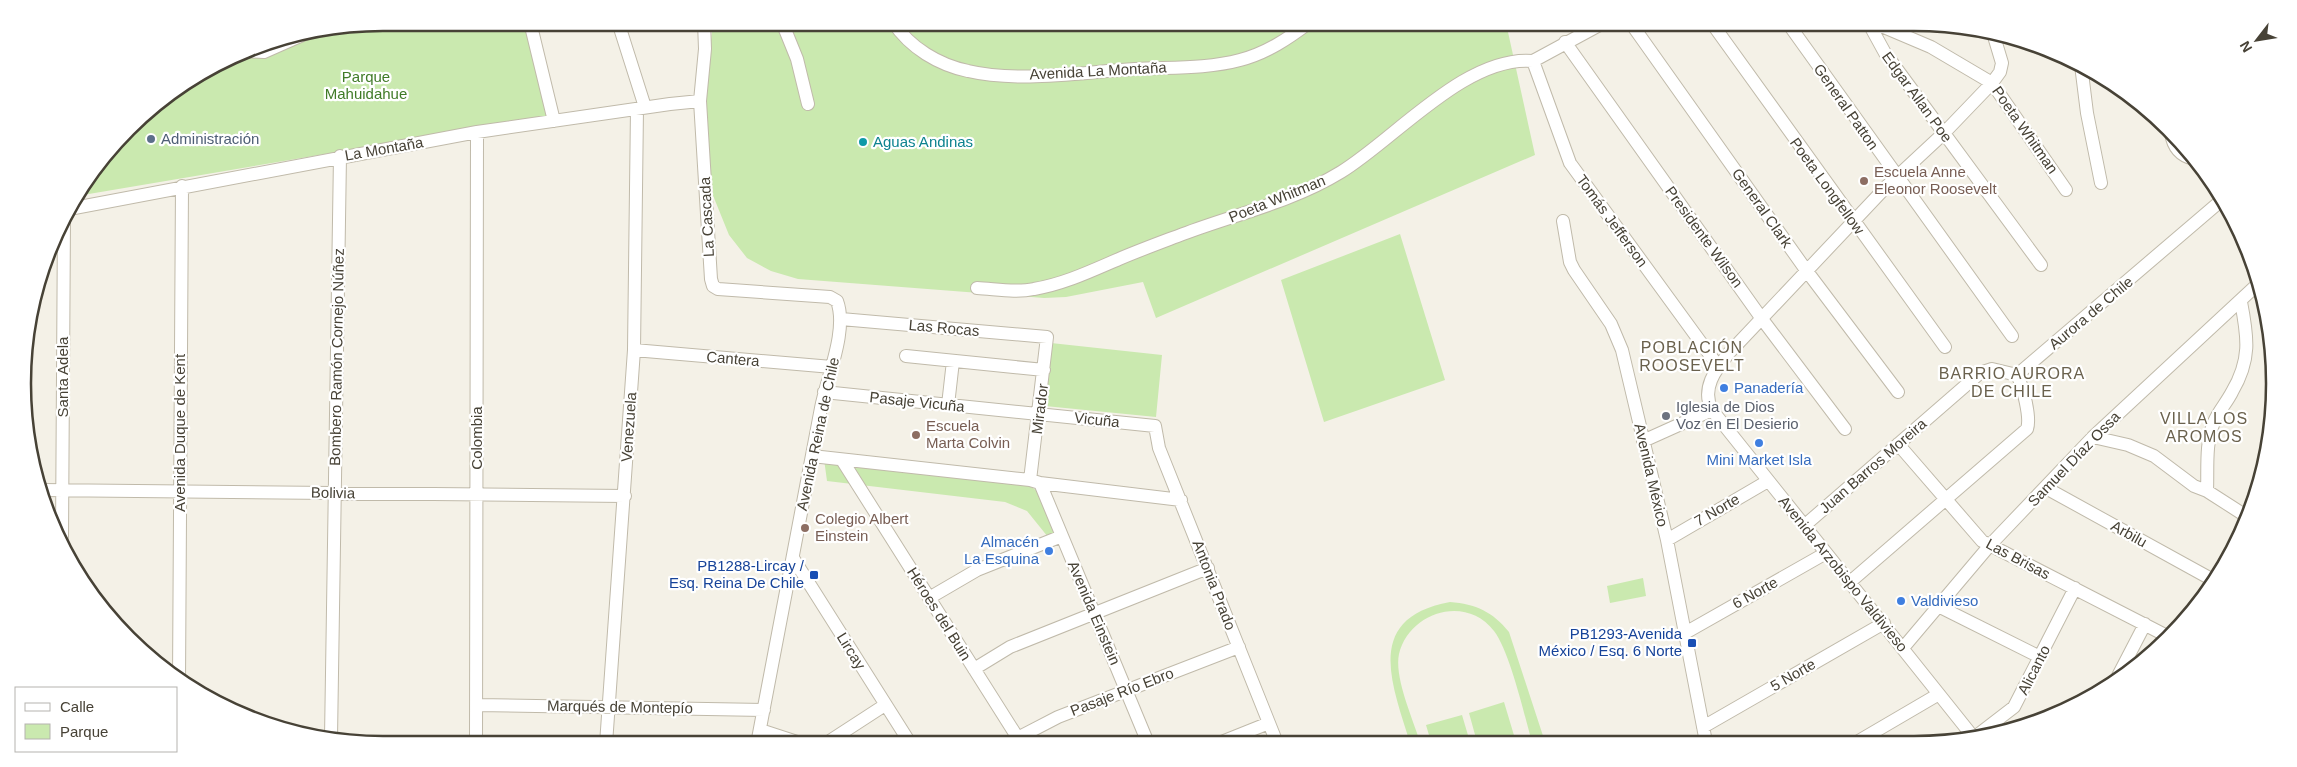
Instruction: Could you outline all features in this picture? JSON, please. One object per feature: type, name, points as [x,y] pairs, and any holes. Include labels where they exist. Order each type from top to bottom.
[{"type":"street","points":[[532,31],[554,122]]},
{"type":"street","name":"Venezuela","points":[[607,736],[634,350],[641,108],[620,31]]},
{"type":"street","name":"La Cascada","points":[[704,31],[705,49],[700,101],[711,279],[713,286],[718,289],[830,297],[837,301]]},
{"type":"street","points":[[786,31],[797,59],[808,104]]},
{"type":"street","name":"Avenida La Montaña","points":[[901,31],[927,55],[950,66],[995,76],[1220,64],[1240,60],[1271,48],[1296,31]]},
{"type":"street","name":"Poeta Whitman","points":[[978,288],[1033,290],[1055,284],[1085,274],[1184,234],[1280,201],[1340,172],[1458,84],[1502,65],[1523,60],[1533,60],[1587,31]]},
{"type":"street","name":"General Clark","points":[[1636,31],[1806,270],[1898,392]]},
{"type":"street","name":"Poeta Longfellow","points":[[1717,31],[1945,348]]},
{"type":"street","name":"General Patton","points":[[1793,31],[2012,336]]},
{"type":"street","name":"Edgar Allan Poe","points":[[1874,31],[1885,53],[2041,265]]},
{"type":"street","name":"Poeta Whitman","points":[[1892,31],[1931,47],[1992,83],[2066,190]]},
{"type":"street","points":[[1643,441],[1712,410],[1708,391],[1718,366],[1806,270],[1992,83],[2000,72],[2002,63],[1996,41]]},
{"type":"street","name":"Presidente Wilson","points":[[1565,42],[1762,319],[1845,430]]},
{"type":"street","name":"Tomás Jefferson","points":[[1533,60],[1570,164],[1718,366]]},
{"type":"street","points":[[2082,74],[2087,113],[2101,182]]},
{"type":"street","name":"La Montaña","points":[[78,207],[340,156],[477,132],[700,101]]},
{"type":"street","name":"Colombia","points":[[476,736],[477,132]]},
{"type":"street","name":"Bombero Ramón Cornejo Núñez","points":[[331,732],[340,156]]},
{"type":"street","name":"Avenida Duque de Kent","points":[[179,670],[182,186]]},
{"type":"street","name":"Aurora de Chile","points":[[2017,375],[2217,203]]},
{"type":"street","name":"Avenida México","points":[[1563,221],[1570,262],[1617,336],[1667,540],[1705,736]]},
{"type":"street","name":"Santa Adela","points":[[62,526],[64,237]]},
{"type":"street","name":"Samuel Díaz Ossa","points":[[1903,648],[1990,545],[2093,437],[2160,373],[2253,290]]},
{"type":"street","name":"Avenida Reina de Chile","points":[[759,736],[824,392],[832,367],[841,319],[837,301]]},
{"type":"street","points":[[2207,491],[2208,442],[2214,422],[2240,378],[2246,363],[2247,344],[2241,302]]},
{"type":"street","name":"Las Rocas","points":[[841,319],[1047,337]]},
{"type":"street","name":"Mirador","points":[[1035,482],[1047,337]]},
{"type":"street","name":"Cantera","points":[[634,350],[832,367]]},
{"type":"street","points":[[906,356],[1044,370]]},
{"type":"street","points":[[948,405],[953,361]]},
{"type":"street","name":"Juan Barros Moreira","points":[[1804,526],[1980,373],[1992,369],[2017,375]]},
{"type":"street","points":[[1850,582],[2027,429],[2028,422],[2022,386],[2017,375]]},
{"type":"street","name":"Pasaje Vicuña","points":[[824,392],[1040,414]]},
{"type":"street","name":"Avenida Arzobispo Valdivieso","points":[[1712,410],[1969,731]]},
{"type":"street","name":"Vicuña","points":[[1040,414],[1155,426]]},
{"type":"street","name":"Antonia Prado","points":[[1155,426],[1159,448],[1274,736]]},
{"type":"street","points":[[2093,437],[2128,445],[2154,456],[2194,486],[2207,491],[2241,513]]},
{"type":"street","name":"Las Brisas","points":[[1898,444],[1982,541],[2162,634]]},
{"type":"street","points":[[812,456],[1181,500]]},
{"type":"street","name":"Héroes del Buin","points":[[842,460],[974,669],[1012,736]]},
{"type":"street","name":"7 Norte","points":[[1667,540],[1768,481]]},
{"type":"street","name":"Avenida Einstein","points":[[1035,482],[1062,536],[1145,736]]},
{"type":"street","name":"Arbilu","points":[[2046,488],[2207,577]]},
{"type":"street","name":"Bolivia","points":[[48,490],[625,496]]},
{"type":"street","points":[[929,598],[970,572],[1062,536]]},
{"type":"street","name":"6 Norte","points":[[1685,633],[1826,553]]},
{"type":"street","name":"Lircay","points":[[793,558],[905,736]]},
{"type":"street","points":[[974,669],[1010,647],[1208,568]]},
{"type":"street","name":"Alicanto","points":[[1988,728],[2014,708],[2075,588]]},
{"type":"street","points":[[1938,606],[2040,657]]},
{"type":"street","name":"5 Norte","points":[[1703,727],[1884,623]]},
{"type":"street","points":[[2123,667],[2144,624]]},
{"type":"street","name":"Pasaje Río Ebro","points":[[1023,736],[1045,722],[1239,647]]},
{"type":"street","points":[[1867,736],[1939,694]]},
{"type":"street","name":"Marqués de Montepío","points":[[476,705],[764,710]]},
{"type":"street","points":[[837,736],[885,705]]},
{"type":"street","points":[[1236,736],[1269,723]]},
{"type":"street","points":[[760,730],[778,736]]},
{"type":"green space","name":"Parque Mahuidahue","points":[[384,31],[530,31],[550,116],[87,194],[104,169],[134,134],[169,104],[207,78],[270,50],[292,43],[338,34]]},
{"type":"green space","points":[[712,31],[1508,31],[1535,155],[1156,318],[1143,282],[1066,297],[1044,298],[798,279],[771,271],[747,258],[729,235],[712,193],[705,96]]},
{"type":"green space","points":[[1400,234],[1445,380],[1324,422],[1281,280]]},
{"type":"green space","points":[[1051,343],[1162,355],[1156,417],[1045,406]]},
{"type":"green space","points":[[824,459],[1030,486],[1037,491],[1056,534],[1048,537],[1027,511],[1005,502],[827,481]]},
{"type":"green space","points":[[1643,578],[1646,596],[1610,603],[1607,586]]},
{"type":"green space","points":[[1450,602],[1468,605],[1490,614],[1503,625],[1509,632],[1543,736],[1530,736],[1506,653],[1494,631],[1482,620],[1469,613],[1454,611],[1440,613],[1414,627],[1405,639],[1399,654],[1399,675],[1418,736],[1408,736],[1396,698],[1391,656],[1394,638],[1405,622],[1423,610]]},
{"type":"green space","points":[[1504,702],[1514,736],[1475,736],[1469,713]]},
{"type":"green space","points":[[1462,715],[1468,736],[1429,736],[1426,725]]},
{"type":"place","name":"Administración","points":[[151,139]]},
{"type":"place","name":"Aguas Andinas","points":[[863,142]]},
{"type":"place","name":"Escuela Anne Eleonor Roosevelt","points":[[1864,181]]},
{"type":"place","name":"Panadería","points":[[1724,388]]},
{"type":"place","name":"Iglesia de Dios Voz en El Desierio","points":[[1666,416]]},
{"type":"place","name":"Escuela Marta Colvin","points":[[916,435]]},
{"type":"place","name":"Mini Market Isla","points":[[1759,443]]},
{"type":"place","name":"Colegio Albert Einstein","points":[[805,528]]},
{"type":"place","name":"Almacén La Esquina","points":[[1049,551]]},
{"type":"place","name":"PB1288-Lircay / Esq. Reina De Chile","points":[[814,575]]},
{"type":"place","name":"Valdivieso","points":[[1901,601]]},
{"type":"place","name":"PB1293-Avenida México / Esq. 6 Norte","points":[[1692,643]]},
{"type":"district","name":"POBLACIÓN ROOSEVELT","points":[[1692,356]]},
{"type":"district","name":"BARRIO AURORA DE CHILE","points":[[2012,382]]},
{"type":"district","name":"VILLA LOS AROMOS","points":[[2204,427]]}]
